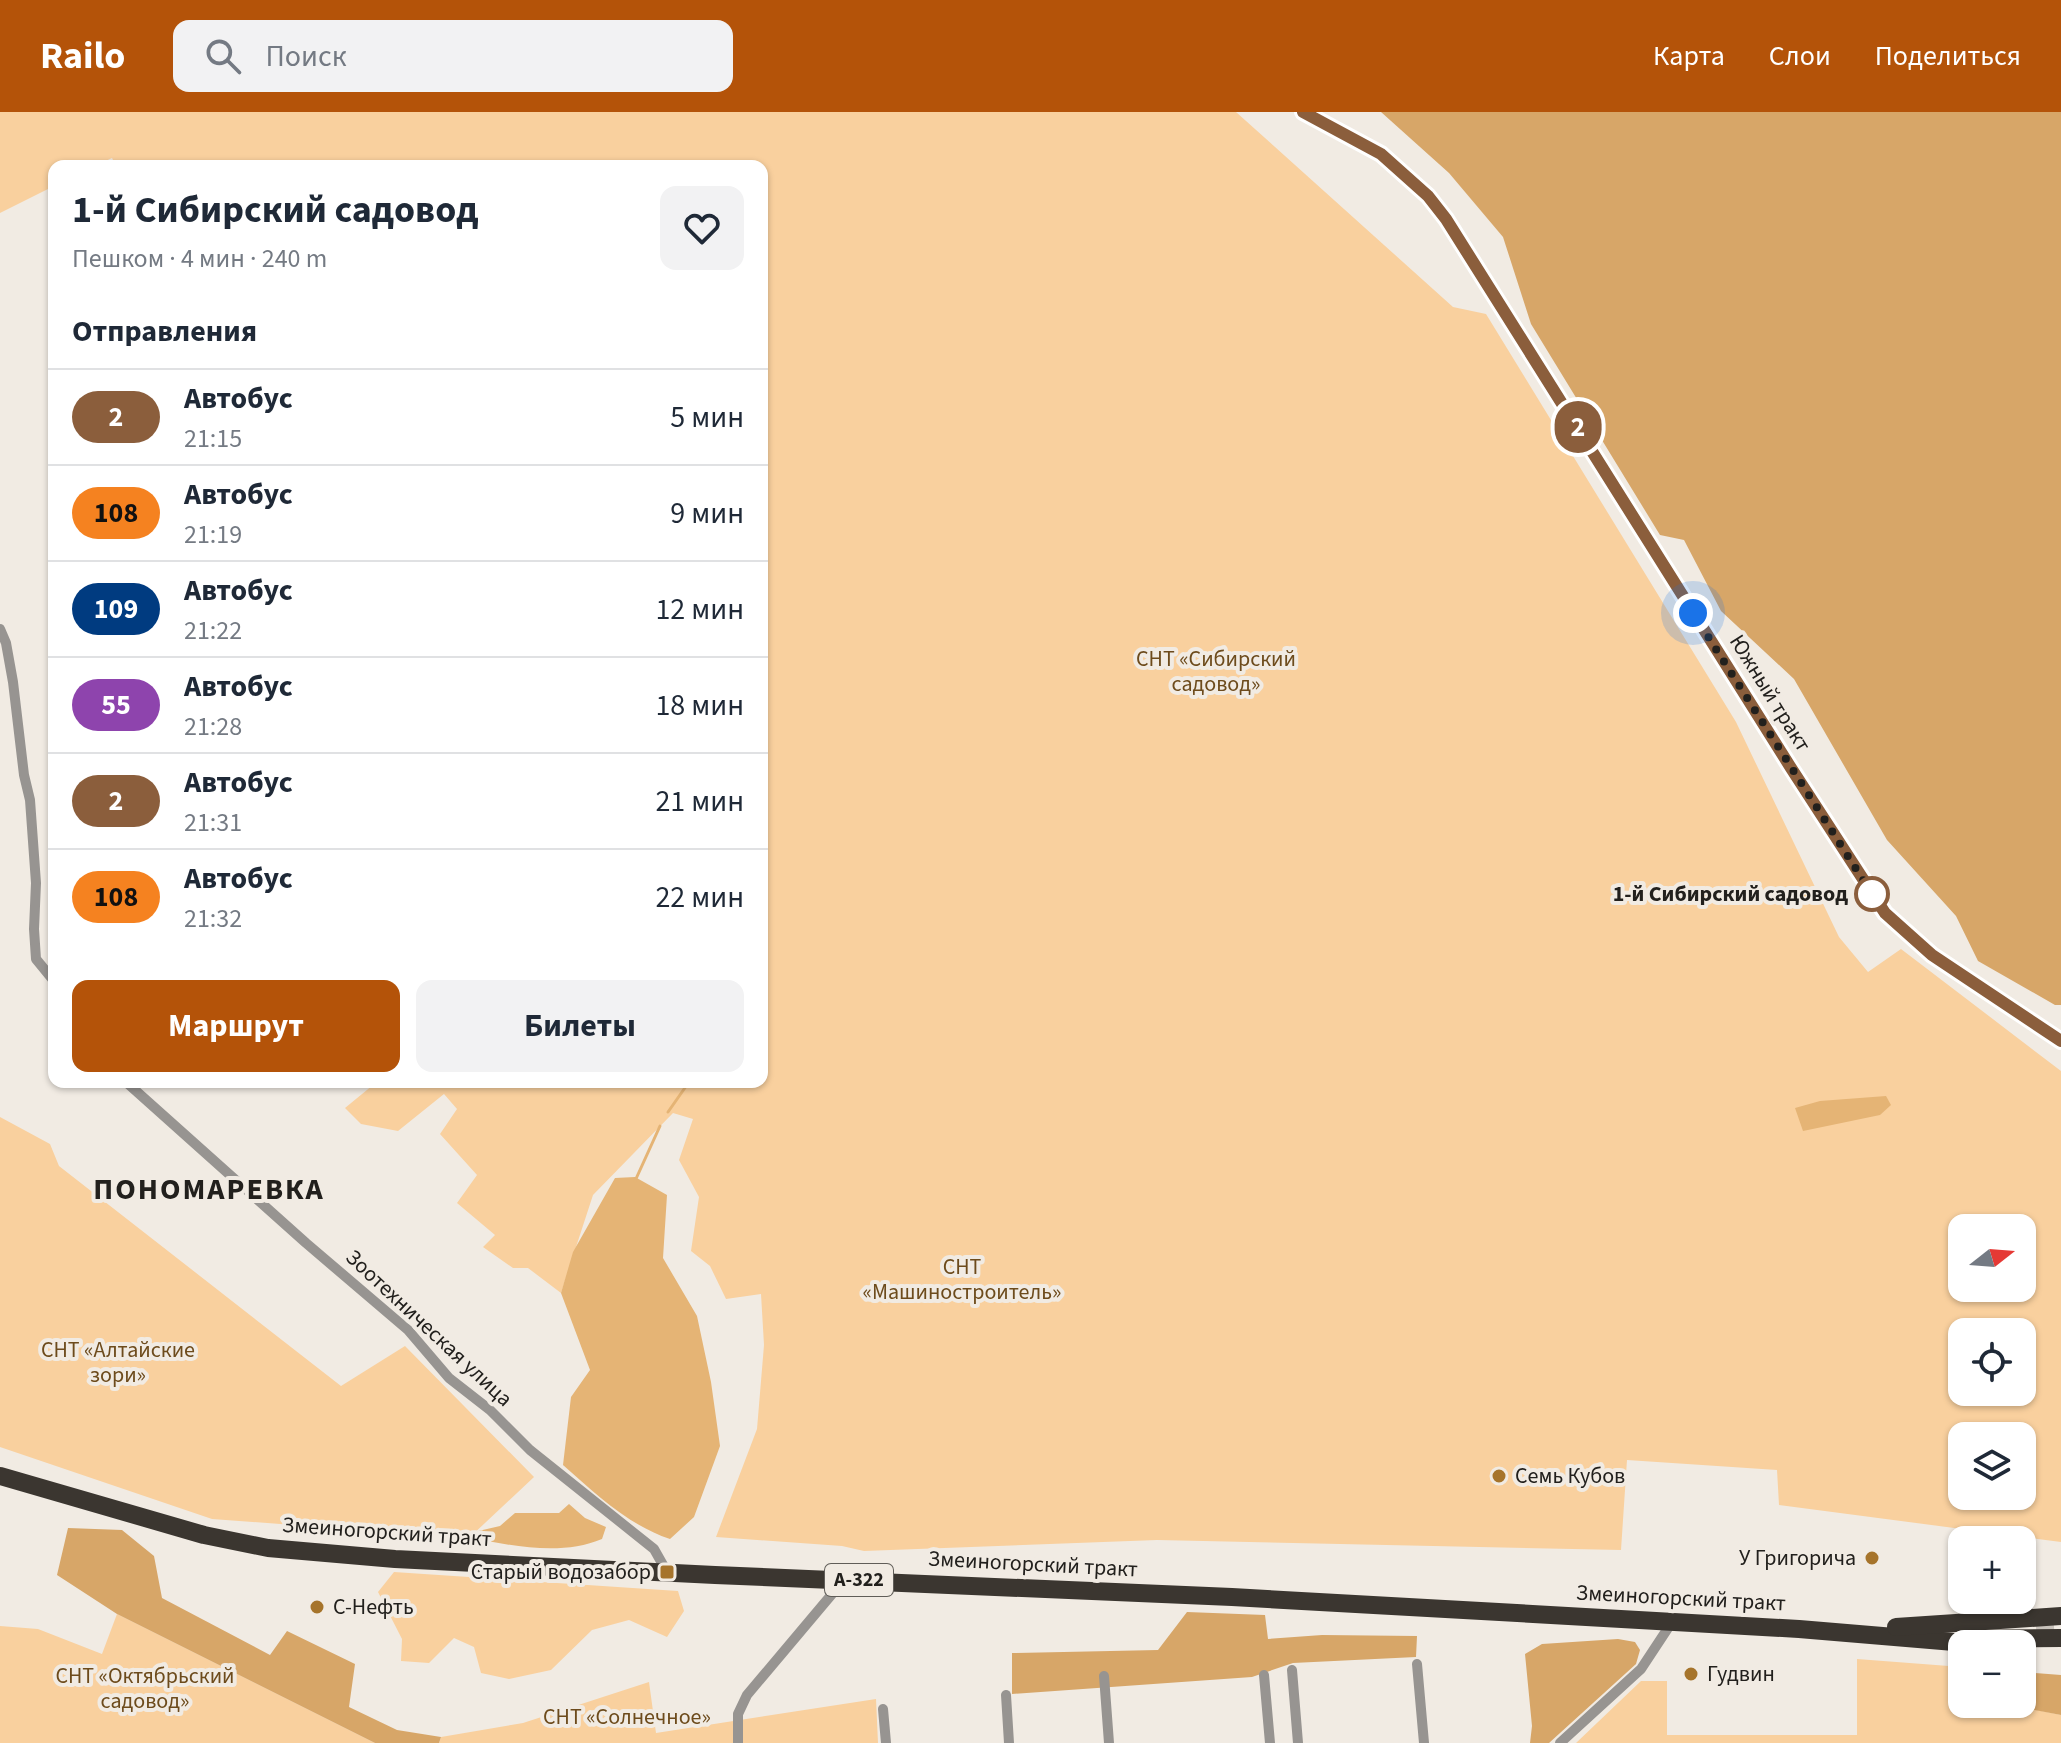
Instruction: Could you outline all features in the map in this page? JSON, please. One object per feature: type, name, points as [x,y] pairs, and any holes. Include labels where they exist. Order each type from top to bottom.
[{"type":"highway","name":"Змеиногорский тракт","points":[[0,1476],[204,1535],[268,1548],[395,1559],[1232,1597],[1948,1640]]},
{"type":"highway","points":[[1840,1632],[2061,1616]]},
{"type":"highway","points":[[1901,1626],[2036,1627]]},
{"type":"highway","points":[[1939,1639],[2061,1638]]},
{"type":"highway","points":[[2036,1648],[2061,1649]]},
{"type":"main road","name":"Южный тракт","points":[[1303,112],[1381,154],[1428,196],[1446,219],[1885,913],[1932,955],[2061,1041]]},
{"type":"street","points":[[0,629],[13,682],[30,800],[36,883],[36,959],[48,974]]},
{"type":"street","name":"Зоотехническая улица","points":[[133,1088],[408,1330],[449,1378],[490,1410],[530,1450],[654,1549],[667,1572]]},
{"type":"street","points":[[738,1743],[738,1714],[747,1695],[845,1580]]},
{"type":"street","points":[[1560,1743],[1641,1669],[1672,1622]]},
{"type":"street","points":[[1417,1664],[1424,1743]]},
{"type":"street","points":[[1292,1670],[1298,1743]]},
{"type":"street","points":[[1264,1675],[1270,1743]]},
{"type":"street","points":[[1104,1676],[1109,1743]]},
{"type":"street","points":[[1006,1695],[1009,1743]]},
{"type":"street","points":[[883,1709],[886,1743]]},
{"type":"green space","name":"СНТ «Сибирский садовод»","points":[[0,112],[1236,112],[1453,307],[1486,314],[1736,722],[1839,937],[1868,972],[1901,949],[2061,1071],[2061,1542],[2036,1539],[2036,1526],[1948,1527],[1779,1505],[1777,1470],[1627,1460],[1621,1550],[1157,1540],[864,1551],[842,1546],[716,1537],[757,1429],[764,1345],[761,1294],[726,1299],[710,1266],[691,1251],[699,1197],[679,1160],[693,1119],[673,1113],[593,1195],[561,1293],[528,1268],[513,1268],[483,1247],[495,1235],[457,1203],[477,1175],[440,1134],[457,1109],[444,1094],[398,1131],[361,1124],[345,1108],[369,1088],[768,1088],[768,160],[48,160],[48,189],[0,213]]},
{"type":"green space","name":"СНТ «Алтайские зори»","points":[[0,1117],[50,1144],[59,1166],[341,1386],[405,1346],[534,1477],[469,1538],[212,1519],[0,1447]]},
{"type":"green space","points":[[394,1572],[678,1591],[684,1611],[667,1637],[629,1620],[592,1630],[551,1670],[509,1679],[481,1673],[474,1647],[454,1638],[429,1663],[401,1661],[402,1639],[378,1592]]},
{"type":"green space","name":"СНТ «Октябрьский садовод»","points":[[117,1614],[375,1743],[0,1743],[0,1626],[38,1629],[102,1654]]},
{"type":"green space","points":[[1857,1659],[1948,1666],[1948,1718],[2036,1718],[2036,1710],[2061,1715],[2061,1743],[1576,1743],[1641,1681],[1667,1681],[1667,1735],[1857,1735]]},
{"type":"green space","name":"СНТ «Солнечное»","points":[[649,1682],[656,1733],[876,1699],[878,1743],[439,1743],[441,1737],[523,1723]]},
{"type":"shaded area","points":[[1381,112],[2061,112],[2061,1005],[2055,1005],[1978,961],[1956,916],[1887,840],[1794,679],[1721,611],[1684,540],[1660,535],[1531,324],[1503,237],[1449,173]]},
{"type":"shaded area","points":[[1886,1096],[1891,1105],[1880,1115],[1803,1131],[1795,1108],[1820,1101]]},
{"type":"shaded area","points":[[635,1177],[667,1195],[663,1258],[697,1316],[720,1446],[694,1517],[670,1539],[626,1517],[563,1465],[571,1397],[590,1370],[561,1293],[573,1252],[615,1178]]},
{"type":"shaded area","points":[[569,1504],[585,1518],[606,1527],[602,1539],[554,1548],[471,1538],[474,1532],[500,1526],[515,1513],[559,1513]]},
{"type":"shaded area","points":[[68,1528],[122,1530],[154,1556],[162,1598],[270,1655],[287,1631],[355,1664],[349,1707],[397,1730],[441,1737],[439,1743],[375,1743],[117,1614],[57,1575]]},
{"type":"shaded area","points":[[1187,1612],[1265,1615],[1268,1639],[1322,1635],[1417,1636],[1416,1657],[1293,1663],[1252,1677],[1012,1694],[1012,1653],[1158,1650]]},
{"type":"shaded area","points":[[1618,1639],[1635,1642],[1640,1650],[1636,1664],[1549,1743],[1530,1743],[1532,1726],[1525,1654],[1542,1644]]},
{"type":"shaded area","points":[[2036,1673],[2061,1675],[2061,1715],[2036,1710]]},
{"type":"waterway","points":[[668,1112],[685,1088]]},
{"type":"waterway","points":[[635,1181],[660,1126]]},
{"type":"tunnel","points":[[2036,1627],[2061,1626]]},
{"type":"bus line","name":"2","points":[[1303,112],[1381,154],[1428,196],[1446,219],[1885,913],[1932,955],[2061,1041]]},
{"type":"place","name":"1-й Сибирский садовод","points":[[1872,894]]},
{"type":"place","name":"Семь Кубов","points":[[1499,1476]]},
{"type":"place","name":"У Григорича","points":[[1872,1558]]},
{"type":"place","name":"Старый водозабор","points":[[667,1572]]},
{"type":"place","name":"С-Нефть","points":[[317,1607]]},
{"type":"place","name":"Гудвин","points":[[1691,1674]]},
{"type":"district","name":"ПОНОМАРЕВКА","points":[[209,1189]]},
{"type":"route","points":[[1693,613],[1872,894]]},
{"type":"park label","name":"СНТ «Машиностроитель»","points":[[962,1280]]}]
